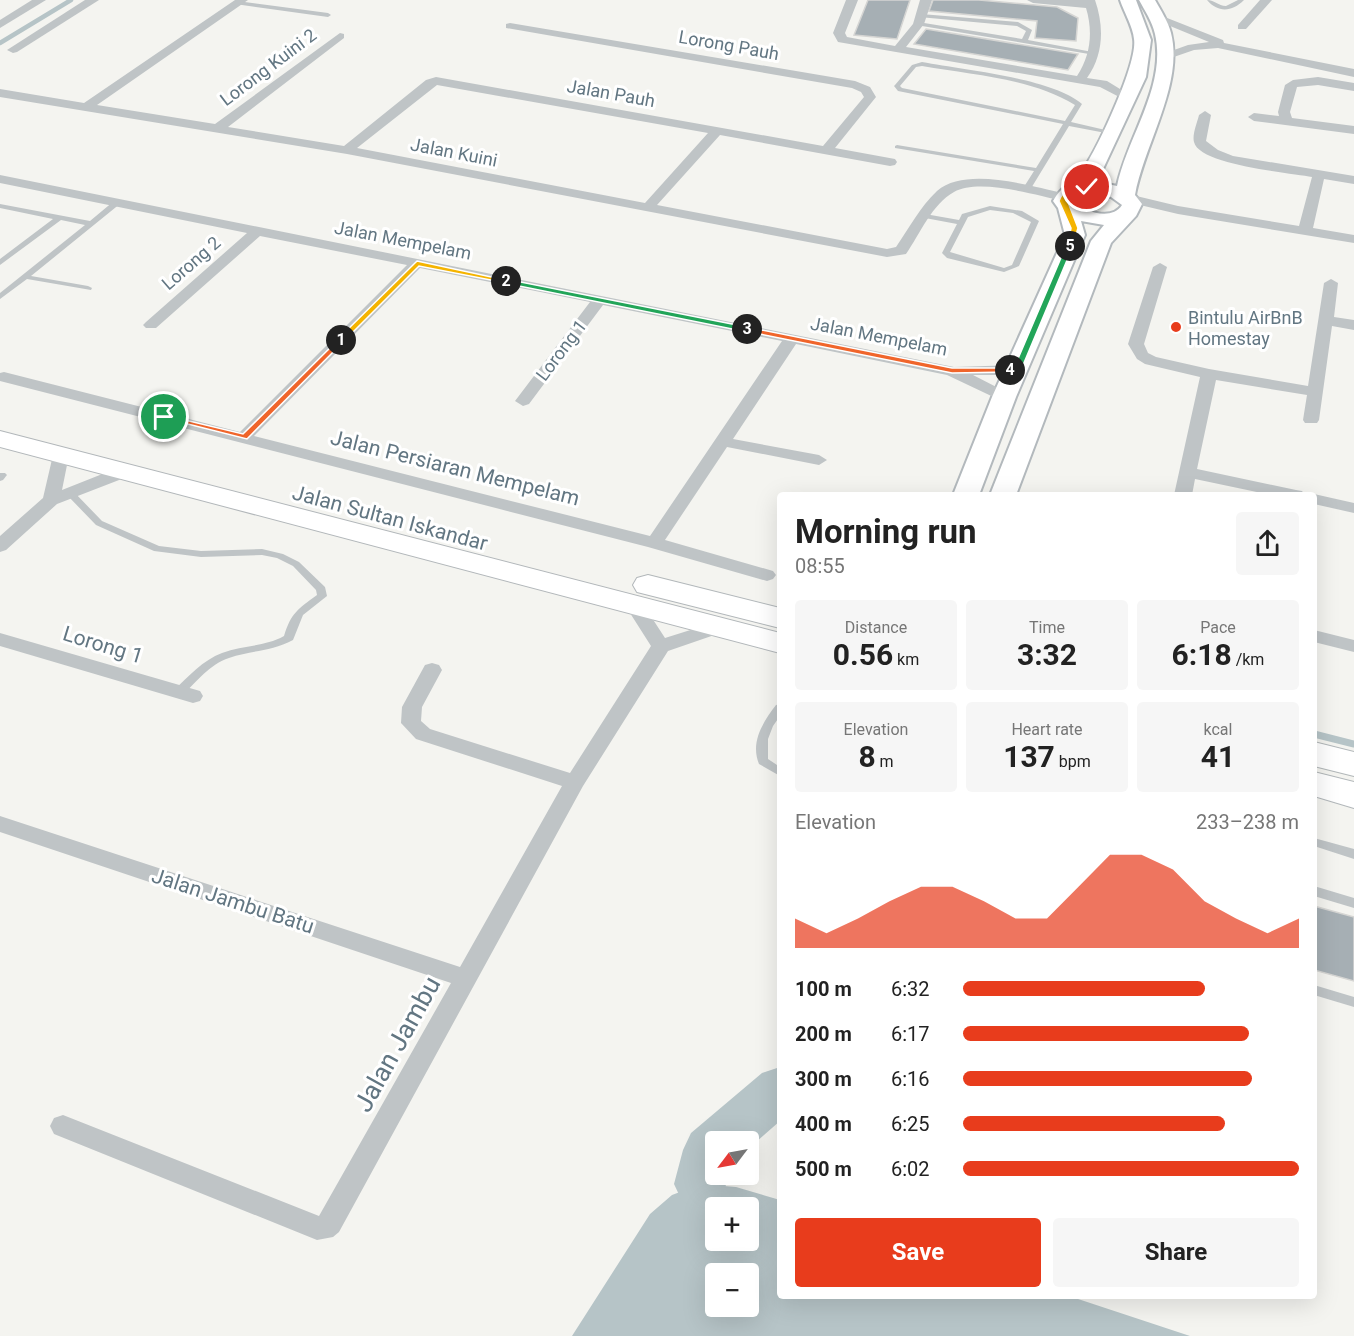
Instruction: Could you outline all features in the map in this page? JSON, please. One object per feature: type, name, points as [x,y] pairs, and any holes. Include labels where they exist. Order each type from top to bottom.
[{"type":"main road","name":"Jalan Sultan Iskandar","points":[[0,416],[777,623]]},
{"type":"main road","points":[[0,439],[632,602],[719,627],[777,623]]},
{"type":"main road","points":[[1317,755],[1354,764]]},
{"type":"main road","points":[[1317,785],[1354,795]]},
{"type":"street","points":[[0,25],[40,0]]},
{"type":"street","points":[[13,50],[93,0]]},
{"type":"street","points":[[852,0],[839,33],[840,38],[898,51],[1103,84],[1127,97]]},
{"type":"street","points":[[898,51],[920,20],[926,0]]},
{"type":"street","points":[[1034,0],[1090,3],[1096,30],[1095,53],[1080,80]]},
{"type":"street","points":[[967,492],[1004,397],[1075,235],[1069,198],[1093,169],[1137,76],[1143,40],[1128,0]]},
{"type":"street","points":[[1005,492],[1101,241],[1126,206],[1127,177],[1160,88],[1164,57],[1164,38],[1157,16],[1147,0]]},
{"type":"street","points":[[1242,27],[1266,0]]},
{"type":"street","points":[[88,106],[239,2]]},
{"type":"street","points":[[1157,16],[1235,48]]},
{"type":"street","name":"Lorong Pauh","points":[[510,26],[843,83],[866,90],[870,97],[827,150]]},
{"type":"street","name":"Lorong Kuini 2","points":[[218,128],[340,36]]},
{"type":"street","points":[[1164,57],[1203,45],[1235,48],[1354,74]]},
{"type":"street","points":[[1103,84],[1137,76]]},
{"type":"street","name":"Jalan Pauh","points":[[346,150],[430,83],[436,81],[890,162]]},
{"type":"street","points":[[1286,119],[1284,112],[1289,88],[1293,84],[1318,81],[1354,87]]},
{"type":"street","name":"Jalan Kuini","points":[[0,93],[346,150],[887,253],[901,251],[925,216]]},
{"type":"street","points":[[1205,115],[1200,144],[1213,153],[1230,159],[1354,180]]},
{"type":"street","points":[[1254,117],[1286,119],[1354,130]]},
{"type":"street","points":[[648,207],[717,131]]},
{"type":"street","points":[[1305,231],[1319,174]]},
{"type":"street","name":"Jalan Mempelam","points":[[0,179],[952,371],[1004,397]]},
{"type":"street","points":[[925,216],[944,192],[951,187],[970,183],[1069,198],[1108,189],[1126,206]]},
{"type":"street","points":[[1069,198],[1094,218],[1126,206],[1178,210],[1354,239]]},
{"type":"street","name":"Lorong 2","points":[[151,325],[257,231]]},
{"type":"street","points":[[244,437],[417,263]]},
{"type":"street","points":[[1160,267],[1136,344],[1138,351],[1151,362],[1315,392]]},
{"type":"street","points":[[1311,420],[1330,283]]},
{"type":"street","name":"Lorong 1","points":[[523,401],[599,300]]},
{"type":"street","points":[[1326,320],[1354,325]]},
{"type":"street","points":[[654,543],[792,338]]},
{"type":"street","points":[[952,371],[1017,370]]},
{"type":"street","points":[[1183,492],[1209,374]]},
{"type":"street","name":"Jalan Persiaran Mempelam","points":[[4,377],[654,543],[767,575]]},
{"type":"street","points":[[724,442],[819,460]]},
{"type":"street","points":[[51,500],[61,454]]},
{"type":"street","points":[[0,546],[51,500],[126,471]]},
{"type":"street","points":[[1187,472],[1282,492]]},
{"type":"street","points":[[1317,500],[1354,508]]},
{"type":"street","points":[[632,602],[661,646],[719,627]]},
{"type":"street","points":[[1317,637],[1354,646]]},
{"type":"street","name":"Lorong 1","points":[[0,639],[186,694]]},
{"type":"street","name":"Jalan Jambu","points":[[63,1126],[317,1228],[324,1228],[330,1223],[575,782],[661,646]]},
{"type":"street","points":[[432,670],[412,708],[411,723],[423,734],[575,782]]},
{"type":"street","name":"Jalan Jambu Batu","points":[[0,824],[467,979]]},
{"type":"lane","points":[[1210,0],[1215,5],[1226,9],[1235,6],[1241,0]]},
{"type":"lane","points":[[239,2],[328,15]]},
{"type":"lane","points":[[920,20],[1018,24],[1029,30],[1024,41]]},
{"type":"lane","points":[[920,20],[1095,53]]},
{"type":"lane","points":[[1026,190],[1067,124],[1079,104],[1067,95],[1046,88],[922,64],[914,66],[897,86],[900,90],[1067,124],[1111,132]]},
{"type":"lane","points":[[897,147],[1038,170]]},
{"type":"lane","points":[[0,297],[117,203]]},
{"type":"lane","points":[[0,206],[92,224]]},
{"type":"lane","points":[[990,208],[1011,209],[1026,213],[1035,221],[1016,266],[1004,270],[946,253],[961,222],[969,213],[990,208]]},
{"type":"lane","points":[[925,216],[961,222]]},
{"type":"lane","points":[[0,263],[60,218]]},
{"type":"lane","points":[[26,277],[88,288]]},
{"type":"lane","points":[[70,493],[99,523],[157,549],[201,554],[262,552],[296,564],[321,589],[322,596],[300,613],[294,621],[289,638],[265,650],[227,655],[216,659],[186,694]]},
{"type":"lane","points":[[777,712],[765,726],[759,748],[763,761],[777,770]]},
{"type":"lane","points":[[1317,843],[1354,854]]},
{"type":"lane","points":[[1317,892],[1354,903]]},
{"type":"lane","points":[[1317,991],[1354,1002]]},
{"type":"shaded area","points":[[701,1184],[736,1187],[777,1199],[777,1299],[1078,1299],[1190,1336],[572,1336],[650,1214],[672,1195]]},
{"type":"building","points":[[868,0],[910,0],[897,39],[854,35]]},
{"type":"building","points":[[933,0],[979,0],[1057,7],[1078,18],[1076,41],[1035,38],[1037,21],[929,11]]},
{"type":"building","points":[[926,29],[1078,54],[1068,70],[914,44]]},
{"type":"building","points":[[1317,907],[1354,917],[1354,981],[1317,971]]},
{"type":"waterway","points":[[0,43],[71,0]]},
{"type":"waterway","points":[[1317,735],[1354,744]]},
{"type":"waterway","points":[[732,1131],[777,1092]]},
{"type":"waterway","points":[[701,1184],[705,1169]]},
{"type":"place","name":"Bintulu AirBnB Homestay","points":[[1176,327]]},
{"type":"route","points":[[164,417],[244,437],[417,263],[952,371],[1017,370],[1075,235],[1068,209],[1062,201],[1063,197],[1071,190],[1087,187]]}]
